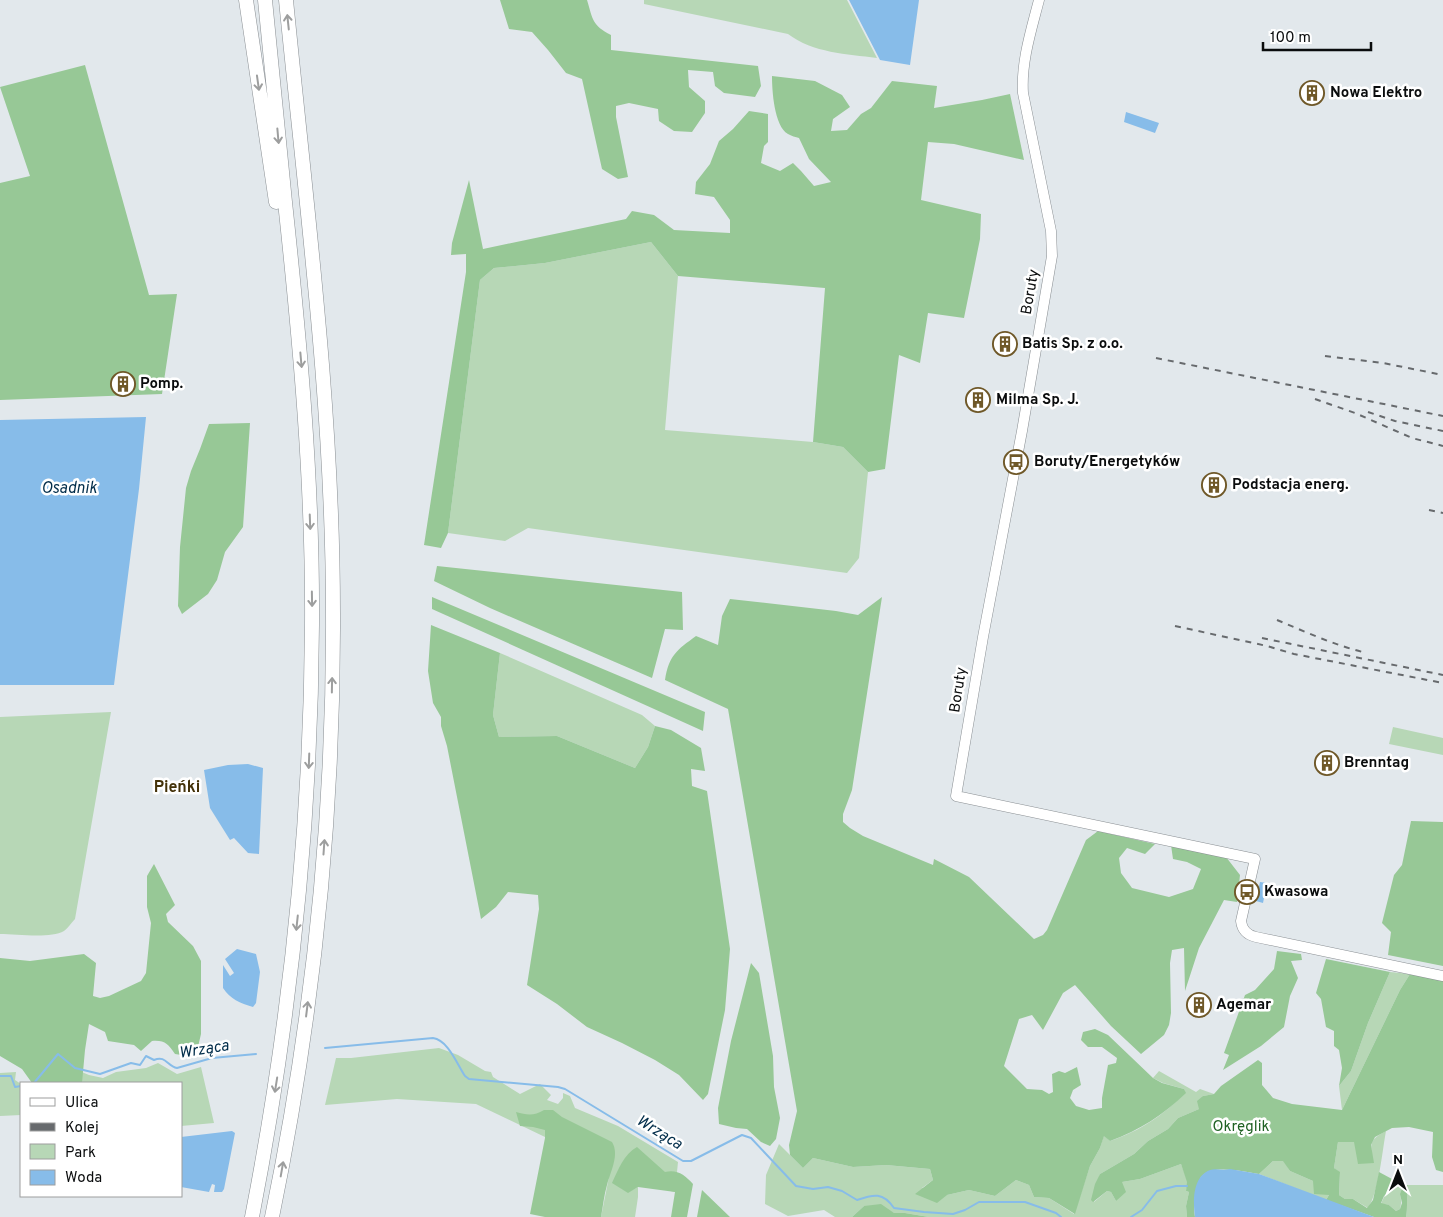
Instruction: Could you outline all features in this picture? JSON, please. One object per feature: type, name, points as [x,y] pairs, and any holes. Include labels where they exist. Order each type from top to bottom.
[{"type":"highway","points":[[248,0],[284,250],[296,312]]},
{"type":"highway","points":[[252,1217],[270,1120],[288,993],[300,887],[307,794],[312,677],[308,466],[296,312],[265,0]]},
{"type":"highway","points":[[272,1217],[299,1071],[314,960],[328,796],[333,612],[326,415],[286,0]]},
{"type":"street","name":"Boruty","points":[[1039,0],[1022,78],[1023,93],[1051,231],[1052,256],[1022,431],[979,656],[956,796],[1255,858],[1242,921],[1243,928],[1249,934],[1443,976]]},
{"type":"green space","points":[[500,0],[587,0],[594,21],[600,28],[611,35],[611,50],[758,66],[761,86],[755,97],[724,93],[715,86],[713,72],[688,70],[689,87],[705,101],[705,113],[692,132],[674,131],[659,121],[658,109],[629,103],[616,106],[616,117],[628,177],[618,179],[602,169],[582,79],[566,73],[532,32],[509,29]]},
{"type":"green space","points":[[644,0],[847,0],[877,58],[819,49],[788,34],[644,4]]},
{"type":"green space","points":[[85,65],[149,295],[177,294],[162,394],[0,400],[0,183],[30,176],[0,87]]},
{"type":"green space","points":[[772,76],[815,81],[842,95],[850,107],[833,119],[831,131],[847,130],[861,114],[871,108],[892,81],[937,86],[934,108],[1010,94],[1024,160],[954,144],[928,142],[921,200],[981,214],[980,239],[964,318],[928,313],[920,363],[899,355],[885,469],[868,472],[843,447],[813,442],[825,288],[678,276],[651,242],[545,263],[494,268],[480,280],[448,533],[441,548],[424,545],[466,272],[466,254],[451,255],[452,243],[469,180],[483,249],[626,219],[632,211],[654,215],[674,230],[730,233],[730,220],[714,197],[695,194],[696,182],[710,164],[719,141],[749,111],[768,114],[768,142],[764,146],[761,163],[780,171],[793,163],[814,186],[831,182],[809,159],[799,138],[783,130],[775,107]]},
{"type":"green space","points":[[651,242],[678,276],[665,430],[813,442],[843,447],[868,472],[859,558],[847,573],[528,528],[505,541],[448,533],[480,280],[494,268],[545,263]]},
{"type":"green space","points":[[250,423],[243,527],[225,552],[217,580],[208,594],[182,614],[178,606],[180,547],[186,488],[191,471],[209,424]]},
{"type":"green space","points":[[437,566],[682,592],[683,630],[665,629],[652,678],[490,608],[434,581]]},
{"type":"green space","points":[[432,597],[705,712],[703,731],[432,609]]},
{"type":"green space","points":[[882,597],[852,790],[843,814],[843,822],[850,828],[863,836],[933,865],[934,859],[969,877],[1034,939],[1043,935],[1047,930],[1086,840],[1098,831],[1155,844],[1145,854],[1127,848],[1119,858],[1121,873],[1132,888],[1169,897],[1193,889],[1201,869],[1187,862],[1173,859],[1171,845],[1226,857],[1240,875],[1237,902],[1224,900],[1199,948],[1185,991],[1184,948],[1172,950],[1170,963],[1171,1013],[1169,1025],[1164,1035],[1141,1054],[1111,1026],[1075,985],[1063,993],[1043,1030],[1032,1015],[1019,1019],[1004,1066],[1027,1089],[1042,1090],[1049,1094],[1053,1092],[1052,1074],[1059,1071],[1065,1073],[1077,1067],[1081,1085],[1073,1090],[1070,1098],[1076,1106],[1089,1110],[1102,1108],[1108,1065],[1116,1063],[1117,1058],[1102,1047],[1088,1047],[1081,1040],[1083,1032],[1095,1029],[1108,1035],[1153,1078],[1162,1083],[1184,1089],[1186,1093],[1160,1115],[1141,1127],[1110,1141],[1104,1136],[1090,1166],[1075,1214],[1049,1198],[1034,1197],[1029,1185],[1016,1180],[995,1196],[969,1190],[947,1195],[937,1203],[915,1194],[933,1180],[930,1169],[886,1165],[853,1167],[813,1158],[803,1168],[790,1155],[789,1145],[797,1111],[728,709],[665,680],[669,665],[675,654],[696,636],[718,645],[722,616],[730,599],[858,615]]},
{"type":"green space","points":[[431,625],[500,653],[493,715],[499,737],[557,736],[635,768],[648,747],[655,726],[671,730],[701,748],[705,771],[691,769],[692,786],[707,791],[730,949],[725,1010],[708,1094],[703,1100],[679,1075],[655,1060],[587,1027],[557,1004],[527,985],[539,909],[538,895],[508,892],[496,907],[481,919],[447,746],[441,726],[441,717],[433,703],[428,671]]},
{"type":"green space","points":[[500,653],[642,715],[655,726],[648,747],[635,768],[557,736],[499,737],[493,715]]},
{"type":"green space","points":[[111,712],[75,919],[64,931],[50,935],[0,934],[0,717]]},
{"type":"green space","points":[[1393,727],[1443,738],[1443,755],[1389,744]]},
{"type":"green space","points":[[1411,821],[1443,822],[1443,966],[1388,955],[1391,932],[1382,923],[1394,875],[1402,865]]},
{"type":"green space","points":[[154,864],[175,905],[166,914],[168,922],[193,946],[201,961],[201,1034],[197,1051],[188,1056],[175,1054],[166,1043],[152,1041],[141,1051],[134,1045],[108,1041],[105,1032],[89,1024],[82,1082],[31,1082],[22,1069],[0,1056],[0,958],[30,961],[84,954],[96,963],[93,996],[100,998],[109,996],[141,981],[146,973],[151,923],[147,907],[147,876]]},
{"type":"green space","points":[[1277,951],[1301,954],[1302,960],[1291,961],[1298,978],[1290,996],[1284,1027],[1261,1046],[1223,1070],[1229,1055],[1224,1053],[1245,995],[1255,990],[1274,969]]},
{"type":"green space","points":[[1326,959],[1390,972],[1368,1023],[1351,1071],[1339,1086],[1342,1068],[1339,1050],[1334,1046],[1334,1031],[1326,1027],[1321,999],[1316,993]]},
{"type":"green space","points":[[751,963],[759,973],[773,1056],[774,1087],[780,1118],[776,1139],[770,1146],[761,1142],[747,1129],[719,1124],[718,1108],[731,1041]]},
{"type":"green space","points":[[1390,972],[1410,974],[1400,990],[1342,1110],[1339,1086],[1351,1071],[1368,1023]]},
{"type":"green space","name":"Okręglik","points":[[1410,974],[1443,981],[1443,1172],[1436,1170],[1432,1157],[1433,1132],[1409,1127],[1392,1128],[1375,1137],[1371,1145],[1374,1163],[1358,1164],[1354,1142],[1338,1142],[1334,1168],[1340,1172],[1339,1195],[1345,1199],[1353,1199],[1367,1208],[1373,1200],[1379,1172],[1392,1179],[1389,1191],[1381,1203],[1389,1205],[1396,1211],[1400,1209],[1402,1203],[1400,1194],[1403,1185],[1408,1185],[1406,1217],[1374,1217],[1326,1200],[1329,1195],[1314,1194],[1313,1181],[1290,1171],[1283,1161],[1273,1161],[1259,1174],[1229,1170],[1207,1172],[1201,1177],[1198,1184],[1194,1203],[1195,1217],[1187,1217],[1186,1206],[1189,1192],[1186,1191],[1187,1182],[1181,1164],[1140,1179],[1122,1182],[1126,1192],[1116,1201],[1111,1192],[1107,1191],[1093,1202],[1091,1200],[1100,1174],[1134,1154],[1148,1141],[1168,1129],[1178,1118],[1199,1109],[1197,1101],[1203,1096],[1214,1094],[1221,1086],[1258,1060],[1262,1063],[1262,1085],[1273,1098],[1292,1104],[1342,1110],[1400,990]]},
{"type":"green space","points":[[439,1048],[458,1055],[485,1071],[491,1072],[493,1077],[520,1094],[540,1084],[551,1095],[547,1100],[558,1104],[563,1098],[563,1093],[570,1096],[575,1108],[618,1126],[678,1162],[675,1192],[614,1178],[621,1188],[628,1192],[638,1187],[635,1217],[601,1217],[609,1177],[545,1137],[476,1104],[397,1099],[325,1105],[336,1058]]},
{"type":"green space","points":[[158,1063],[177,1074],[201,1067],[214,1123],[182,1126],[182,1082],[38,1082],[67,1066],[89,1075],[103,1078],[116,1072],[146,1068]]},
{"type":"green space","points":[[1159,1071],[1196,1092],[1200,1089],[1214,1094],[1203,1096],[1199,1109],[1178,1118],[1168,1129],[1148,1141],[1134,1154],[1100,1174],[1094,1202],[1107,1191],[1111,1192],[1116,1201],[1122,1182],[1140,1179],[1181,1164],[1188,1182],[1186,1191],[1189,1192],[1186,1206],[1187,1217],[929,1217],[894,1213],[864,1206],[852,1217],[835,1217],[824,1210],[788,1216],[765,1204],[766,1175],[779,1144],[803,1168],[813,1158],[853,1167],[886,1165],[930,1169],[933,1180],[922,1188],[947,1195],[969,1190],[995,1196],[1016,1180],[1029,1185],[1034,1197],[1049,1198],[1074,1214],[1090,1166],[1100,1148],[1104,1135],[1110,1141],[1142,1127],[1168,1109],[1185,1093],[1184,1089],[1153,1078]]},
{"type":"green space","points":[[16,1072],[15,1080],[20,1083],[20,1115],[0,1116],[0,1073]]},
{"type":"green space","points":[[544,1110],[553,1110],[562,1117],[612,1142],[615,1158],[606,1189],[601,1217],[545,1217],[530,1214],[545,1130],[520,1126],[516,1112],[530,1114]]},
{"type":"green space","points":[[1386,1131],[1375,1192],[1368,1208],[1353,1199],[1345,1199],[1339,1195],[1340,1173],[1334,1168],[1338,1142],[1354,1141],[1373,1163],[1373,1141]]},
{"type":"green space","points":[[637,1147],[665,1172],[673,1171],[680,1174],[693,1184],[687,1217],[671,1217],[675,1192],[638,1187],[628,1193],[612,1183],[625,1158]]},
{"type":"green space","points":[[1273,1161],[1284,1161],[1290,1171],[1313,1181],[1329,1195],[1326,1200],[1259,1174]]},
{"type":"green space","points":[[1391,1182],[1403,1185],[1400,1209],[1396,1211],[1389,1205],[1381,1204]]},
{"type":"green space","points":[[1408,1185],[1443,1185],[1443,1217],[1406,1217]]},
{"type":"green space","points":[[702,1190],[730,1217],[697,1217]]},
{"type":"green space","points":[[881,1204],[894,1213],[929,1217],[852,1217],[864,1206]]},
{"type":"water","points":[[849,0],[919,0],[910,65],[880,60]]},
{"type":"water","points":[[1126,112],[1159,123],[1155,133],[1124,122]]},
{"type":"water","name":"Osadnik","points":[[146,417],[139,489],[114,685],[0,685],[0,420]]},
{"type":"water","points":[[248,764],[263,768],[259,854],[248,853],[234,838],[230,840],[210,808],[204,770],[228,765]]},
{"type":"water","points":[[1260,882],[1267,883],[1263,903],[1256,901]]},
{"type":"water","points":[[237,949],[256,954],[260,972],[256,1003],[253,1007],[236,1000],[223,988],[223,965],[230,976],[234,973],[225,959]]},
{"type":"water","points":[[232,1131],[235,1133],[222,1192],[214,1192],[215,1185],[212,1184],[209,1192],[182,1187],[182,1137]]},
{"type":"water","points":[[1230,1169],[1259,1174],[1374,1217],[1195,1217],[1194,1197],[1200,1178],[1210,1170]]},
{"type":"waterway","name":"Wrząca","points":[[325,1048],[433,1038],[448,1048],[465,1076],[469,1079],[565,1089],[683,1161],[691,1161],[742,1135],[751,1138],[796,1186],[813,1189],[828,1187],[842,1191],[857,1200],[868,1196],[878,1196],[886,1199],[894,1208],[924,1212],[953,1214],[979,1202],[1025,1202],[1056,1213],[1061,1217]]},
{"type":"waterway","name":"Wrząca","points":[[35,1082],[58,1054],[75,1068],[100,1074],[131,1063],[140,1065],[146,1056],[154,1060],[164,1060],[177,1068],[212,1058],[256,1054]]},
{"type":"waterway","name":"Wrząca","points":[[0,1076],[11,1076],[15,1087],[20,1086]]},
{"type":"waterway","name":"Wrząca","points":[[1131,1217],[1142,1210],[1157,1191],[1176,1186],[1187,1186]]},
{"type":"railway","points":[[1325,356],[1383,363],[1443,375]]},
{"type":"railway","points":[[1156,358],[1443,416]]},
{"type":"railway","points":[[1315,399],[1355,413],[1412,438],[1443,446]]},
{"type":"railway","points":[[1368,412],[1395,421],[1443,431]]},
{"type":"railway","points":[[1429,510],[1443,513]]},
{"type":"railway","points":[[1277,620],[1333,643],[1367,653]]},
{"type":"railway","points":[[1175,626],[1267,646],[1294,654],[1443,683]]},
{"type":"railway","points":[[1262,638],[1443,675]]},
{"type":"place","name":"Nowa Elektro","points":[[1312,93]]},
{"type":"place","name":"Batis Sp. z o.o.","points":[[1005,344]]},
{"type":"place","name":"Pomp.","points":[[123,384]]},
{"type":"place","name":"Milma Sp. J.","points":[[978,400]]},
{"type":"place","name":"Boruty/Energetyków","points":[[1016,462]]},
{"type":"place","name":"Podstacja energ.","points":[[1214,485]]},
{"type":"place","name":"Brenntag","points":[[1327,763]]},
{"type":"place","name":"Kwasowa","points":[[1247,892]]},
{"type":"place","name":"Agemar","points":[[1199,1005]]},
{"type":"district","name":"Pieńki","points":[[177,788]]}]
